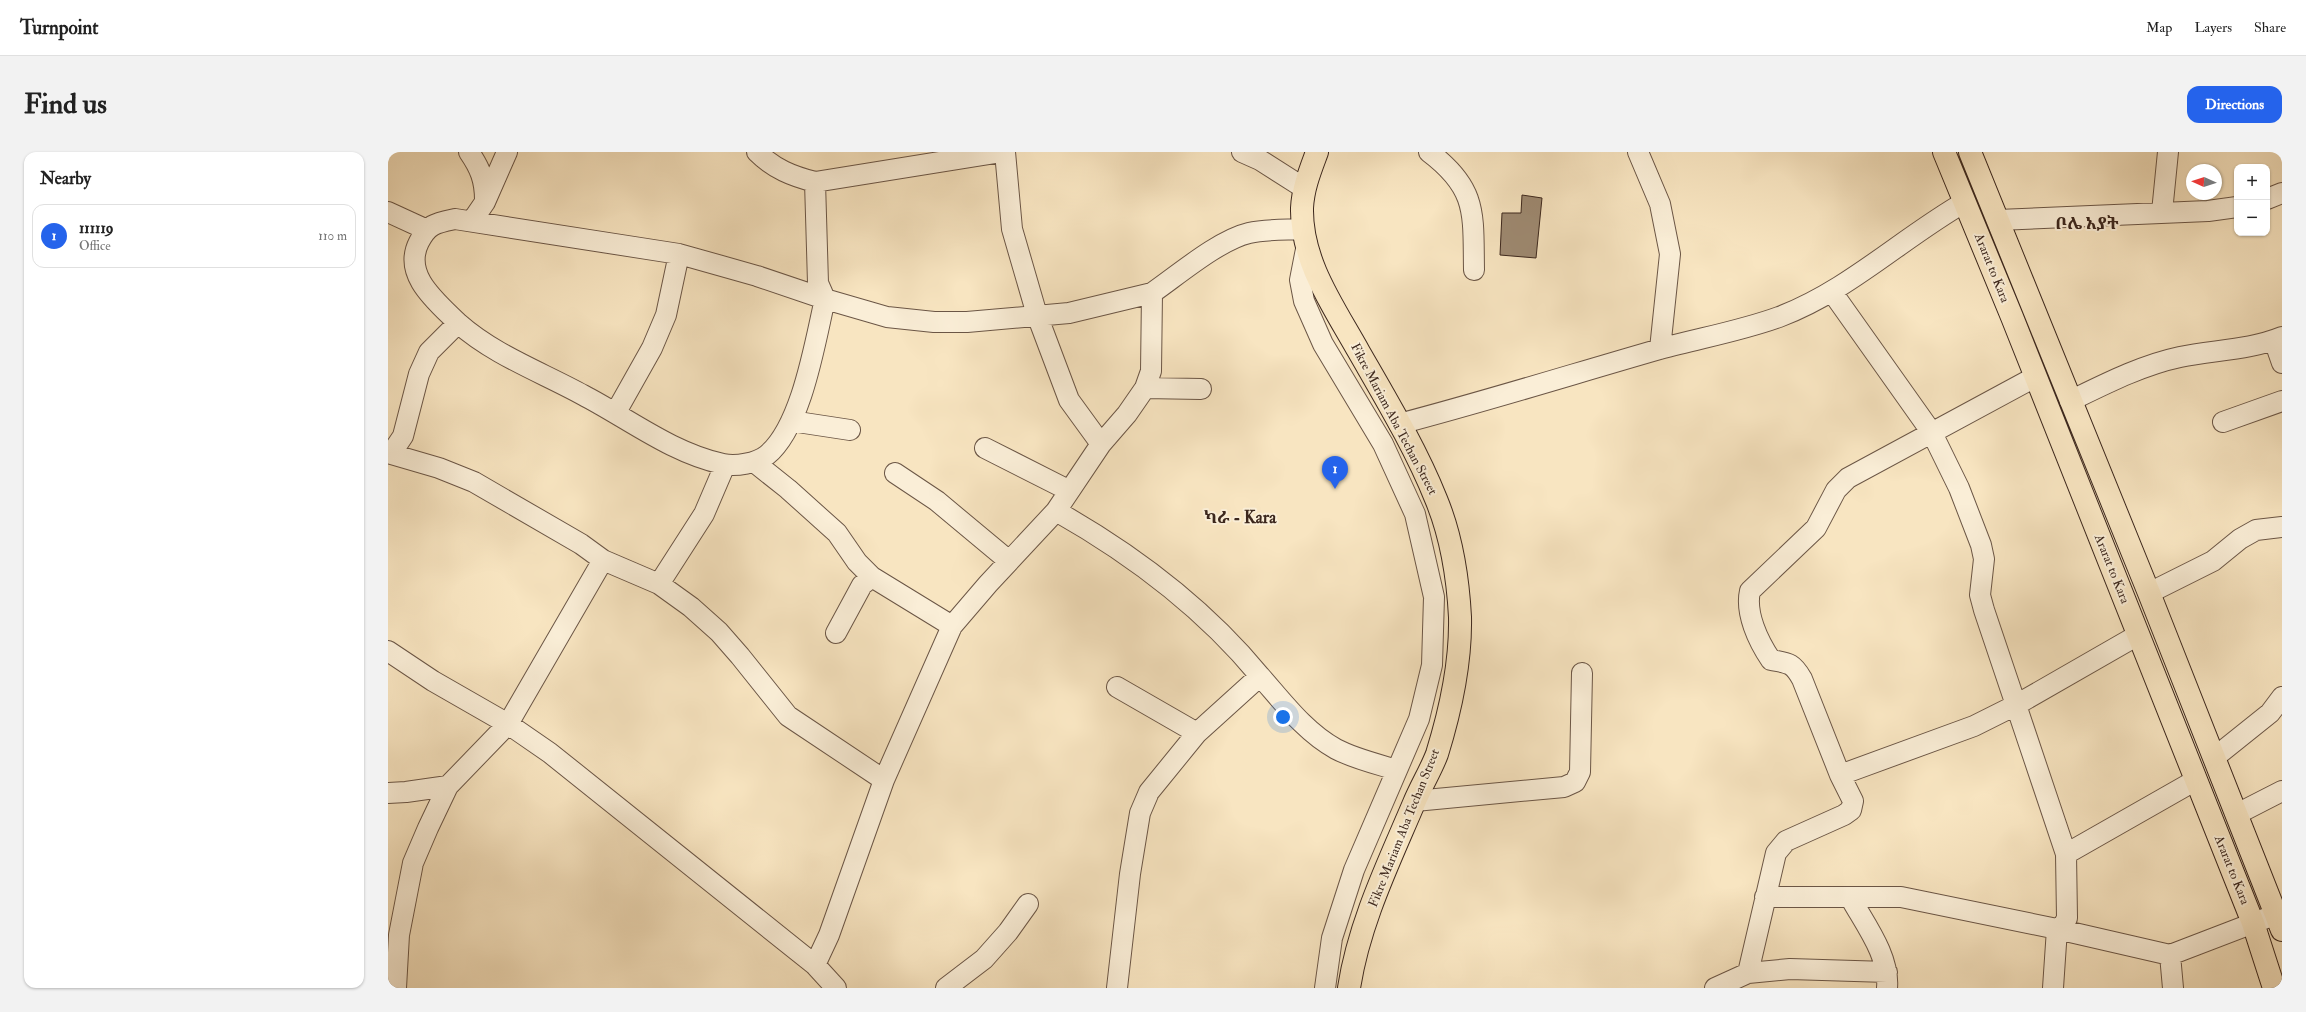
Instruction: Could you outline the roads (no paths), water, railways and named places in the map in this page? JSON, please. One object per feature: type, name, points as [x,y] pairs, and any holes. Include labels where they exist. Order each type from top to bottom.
[{"type":"main road","name":"Fikre Mariam Aba Techan Street","points":[[1317,152],[1304,188],[1305,236],[1318,280],[1400,424],[1436,500],[1456,576],[1460,618],[1459,656],[1456,683],[1436,755],[1415,801],[1376,896],[1354,956],[1349,988]]},
{"type":"main road","name":"Ararat to Kara","points":[[1944,152],[2253,923],[2274,988]]},
{"type":"main road","name":"Ararat to Kara","points":[[1970,152],[2280,919]]},
{"type":"main road","points":[[1988,260],[2010,249]]},
{"type":"street","points":[[469,152],[483,176],[485,202]]},
{"type":"street","points":[[472,221],[485,202],[507,152]]},
{"type":"street","points":[[757,152],[769,164],[787,174],[815,182],[1004,152],[1012,230],[1037,315],[1069,400],[1101,444]]},
{"type":"street","points":[[1242,152],[1260,160],[1304,188]]},
{"type":"street","points":[[1429,152],[1460,180],[1469,197],[1473,216],[1474,270]]},
{"type":"street","points":[[1638,152],[1660,204],[1670,254],[1660,349]]},
{"type":"street","points":[[2162,212],[2168,152]]},
{"type":"street","points":[[815,182],[818,283],[825,299],[807,372],[791,421],[776,446],[766,456],[754,462],[725,465],[691,454],[661,440],[616,412],[497,351],[474,337],[458,324],[428,293],[418,278],[413,263],[417,246],[425,229],[439,223],[455,219],[679,254],[757,276],[825,299],[887,317],[934,322],[967,322],[1069,313],[1152,293],[1215,250],[1238,237],[1249,233],[1305,236],[1300,280],[1304,301],[1323,344],[1383,444],[1415,514],[1434,597],[1432,665],[1419,719],[1354,870],[1332,938],[1325,988]]},
{"type":"street","points":[[2270,198],[2282,193]]},
{"type":"street","points":[[1400,424],[1531,388],[1660,349],[1780,317],[1832,292],[1932,220],[1965,202]]},
{"type":"street","points":[[1998,220],[2208,211],[2234,207]]},
{"type":"street","points":[[388,212],[425,229]]},
{"type":"street","points":[[616,412],[652,348],[666,315],[679,254]]},
{"type":"street","points":[[1832,292],[1932,433],[1959,488],[1981,545],[1984,559],[1980,595],[2066,854],[2067,918],[2063,926],[2057,929]]},
{"type":"street","points":[[815,965],[829,935],[884,780],[952,626],[1009,561],[1056,511],[1068,490],[1101,444],[1127,414],[1145,388],[1151,371],[1152,293]]},
{"type":"street","points":[[458,324],[429,352],[419,374],[403,436],[389,454],[439,468],[474,482],[581,544],[603,560],[659,584],[719,632],[788,716],[884,780]]},
{"type":"street","points":[[2070,401],[2105,384],[2152,365],[2179,357],[2278,339],[2282,363]]},
{"type":"street","points":[[1748,973],[1764,897],[1776,853],[1780,846],[1786,841],[1844,815],[1851,810],[1854,801],[1840,775],[1802,679],[1794,666],[1785,662],[1771,660],[1761,645],[1748,601],[1750,591],[1816,528],[1836,490],[1848,478],[2035,377]]},
{"type":"street","points":[[1145,388],[1201,389]]},
{"type":"street","points":[[2223,422],[2282,401]]},
{"type":"street","points":[[791,421],[850,430]]},
{"type":"street","points":[[985,448],[1068,490]]},
{"type":"street","points":[[754,462],[788,489],[836,533],[857,562],[872,577],[952,626]]},
{"type":"street","points":[[659,584],[704,514],[725,465]]},
{"type":"street","points":[[895,473],[937,501],[1009,561]]},
{"type":"street","points":[[1056,511],[1096,535],[1170,588],[1210,622],[1238,649],[1305,727],[1319,738],[1337,750],[1365,761],[1397,770]]},
{"type":"street","points":[[2149,593],[2213,561],[2240,538],[2256,530],[2282,527]]},
{"type":"street","points":[[396,988],[399,935],[413,863],[448,786],[508,724],[603,560]]},
{"type":"street","points":[[836,633],[862,585],[872,577]]},
{"type":"street","points":[[1840,775],[1974,726],[2138,635]]},
{"type":"street","points":[[388,651],[433,681],[508,724],[550,753],[815,965],[836,988]]},
{"type":"street","points":[[1415,801],[1564,787],[1575,782],[1580,772],[1582,672]]},
{"type":"street","points":[[1117,988],[1129,882],[1140,813],[1148,792],[1197,732],[1260,676]]},
{"type":"street","points":[[1117,687],[1197,732]]},
{"type":"street","points":[[2214,757],[2270,713],[2282,697]]},
{"type":"street","points":[[2066,854],[2196,780]]},
{"type":"street","points":[[388,793],[448,786]]},
{"type":"street","points":[[2237,814],[2282,791]]},
{"type":"street","points":[[1764,897],[1901,897],[2057,929],[2170,955],[2253,923],[2280,919]]},
{"type":"street","points":[[1715,988],[1748,973],[1790,969],[1887,980],[1881,954],[1850,897]]},
{"type":"street","points":[[946,988],[984,959],[1008,932],[1028,904]]},
{"type":"street","points":[[2053,988],[2057,929]]},
{"type":"street","points":[[2170,955],[2173,988]]},
{"type":"place","name":"111119","points":[[1335,489]]},
{"type":"district","name":"ቦሌ አያት","points":[[2087,223]]},
{"type":"district","name":"ካራ - Kara","points":[[1240,517]]}]
